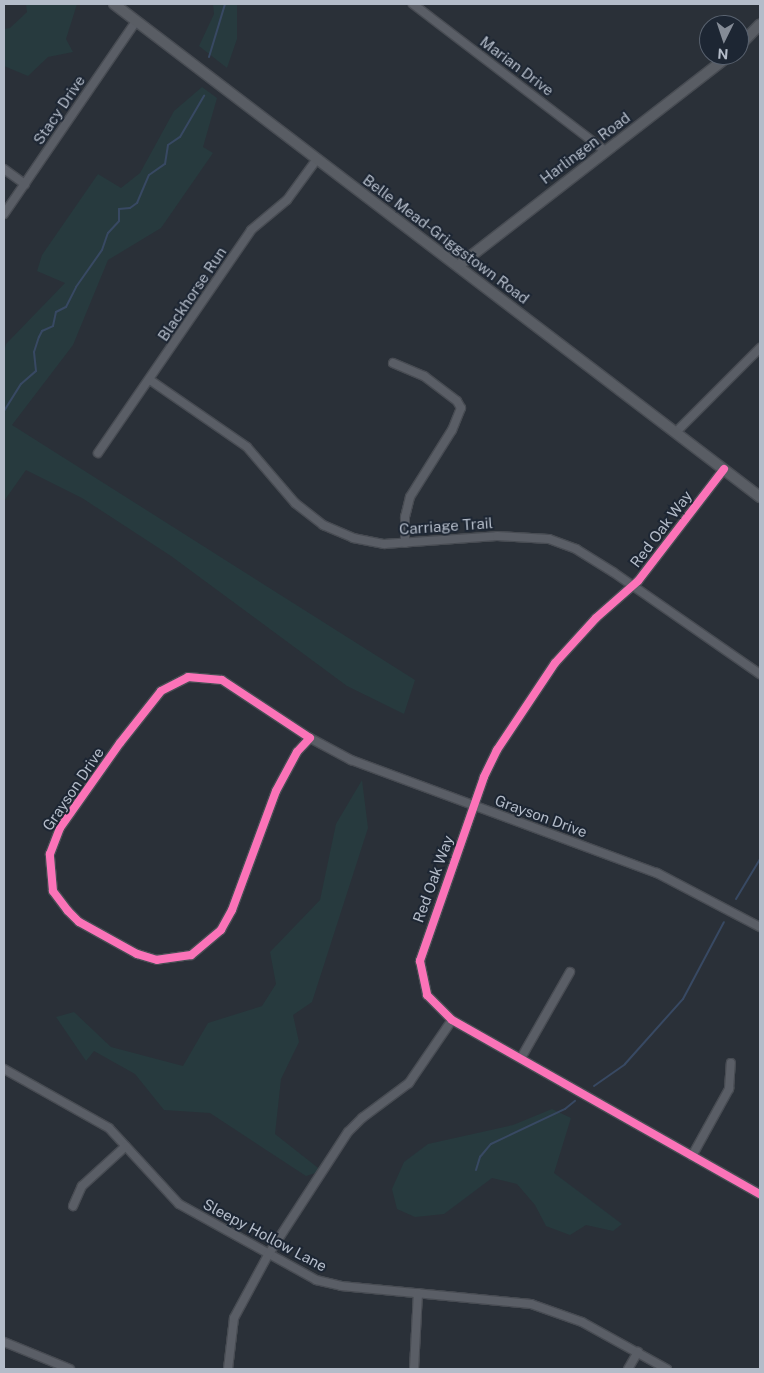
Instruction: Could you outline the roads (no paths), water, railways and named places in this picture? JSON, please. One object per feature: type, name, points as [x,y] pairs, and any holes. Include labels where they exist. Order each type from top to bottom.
[{"type":"street","name":"Belle Mead-Griggstown Road","points":[[114,4],[760,496]]},
{"type":"street","name":"Marian Drive","points":[[413,4],[605,151]]},
{"type":"street","name":"Stacy Drive","points":[[4,214],[136,21]]},
{"type":"street","points":[[749,36],[760,24]]},
{"type":"street","name":"Harlingen Road","points":[[458,266],[717,65]]},
{"type":"street","name":"Blackhorse Run","points":[[98,453],[252,230],[287,200],[317,159]]},
{"type":"street","points":[[4,169],[24,184]]},
{"type":"street","points":[[676,432],[760,348]]},
{"type":"street","points":[[393,363],[424,376],[457,401],[461,408],[452,430],[410,497],[406,512],[405,543]]},
{"type":"street","name":"Carriage Trail","points":[[150,380],[247,448],[295,503],[323,525],[363,541],[405,543],[497,536],[550,539],[576,549],[760,674]]},
{"type":"street","name":"Red Oak Way","points":[[724,469],[632,587],[596,618],[555,663],[497,750],[474,806],[420,961],[428,995],[452,1020],[760,1194]]},
{"type":"street","name":"Grayson Drive","points":[[310,738],[298,752],[276,791],[232,910],[221,930],[204,947],[191,955],[164,960],[137,954],[79,922],[58,900],[49,866],[55,836],[120,743],[167,686],[188,676],[222,680],[310,738],[351,760],[657,873],[760,927]]},
{"type":"street","points":[[521,1058],[570,972]]},
{"type":"street","points":[[228,1369],[234,1318],[268,1255],[348,1132],[362,1118],[409,1083],[452,1020]]},
{"type":"street","points":[[692,1156],[729,1089],[731,1063]]},
{"type":"street","name":"Sleepy Hollow Lane","points":[[4,1069],[109,1128],[179,1204],[268,1255],[325,1283],[531,1304],[582,1322],[668,1369]]},
{"type":"street","points":[[73,1206],[82,1186],[126,1146]]},
{"type":"street","points":[[414,1369],[418,1293]]},
{"type":"street","points":[[4,1342],[70,1369]]},
{"type":"street","points":[[628,1369],[638,1352]]},
{"type":"waterway","points":[[209,57],[225,4]]},
{"type":"waterway","points":[[4,411],[21,384],[36,371],[34,352],[42,331],[53,326],[56,312],[66,307],[76,287],[102,250],[108,233],[119,221],[119,209],[130,208],[137,203],[149,175],[165,164],[168,145],[180,137],[204,96]]},
{"type":"waterway","points":[[736,899],[760,859]]},
{"type":"waterway","points":[[594,1086],[625,1064],[683,999],[724,922]]},
{"type":"waterway","points":[[476,1170],[480,1157],[491,1144],[565,1109],[575,1101]]}]
